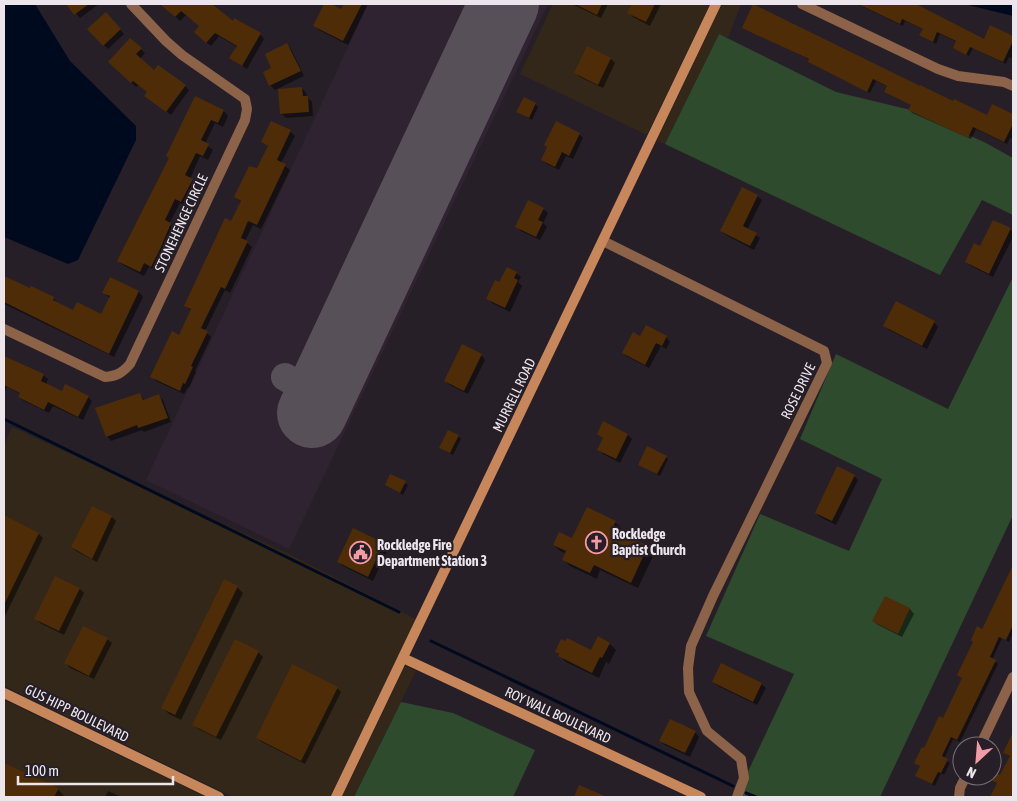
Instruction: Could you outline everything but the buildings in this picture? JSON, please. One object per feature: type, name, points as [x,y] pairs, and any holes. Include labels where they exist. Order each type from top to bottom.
[{"type":"street","name":"STONEHENGE CIRCLE","points":[[4,329],[105,377],[116,376],[123,372],[130,364],[245,120],[247,109],[245,99],[182,55],[131,4]]},
{"type":"street","name":"MURRELL ROAD","points":[[336,797],[716,4]]},
{"type":"street","points":[[802,4],[938,69],[958,76],[1004,82],[1013,86]]},
{"type":"street","name":"ROSE DRIVE","points":[[603,241],[824,352],[827,362],[713,596],[691,646],[688,668],[689,692],[707,731],[741,759],[744,778],[736,797]]},
{"type":"street","name":"ROY WALL BOULEVARD","points":[[403,658],[701,797]]},
{"type":"street","points":[[985,736],[1013,677]]},
{"type":"street","name":"GUS HIPP BOULEVARD","points":[[4,693],[220,797]]},
{"type":"shaded area","points":[[368,4],[548,4],[289,549],[146,480]]},
{"type":"shaded area","points":[[553,4],[710,4],[647,135],[520,74]]},
{"type":"shaded area","points":[[722,4],[741,4],[728,38],[719,34],[665,144],[657,140]]},
{"type":"shaded area","points":[[12,427],[289,554],[416,619],[330,797],[233,797],[4,686],[4,445]]},
{"type":"shaded area","points":[[405,666],[416,671],[354,797],[342,797]]},
{"type":"shaded area","points":[[4,700],[206,797],[4,797]]},
{"type":"green space","points":[[719,34],[836,92],[915,111],[984,142],[1013,158],[1013,215],[982,200],[940,275],[665,144]]},
{"type":"green space","points":[[1013,277],[1013,515],[880,797],[736,797],[794,674],[706,636],[760,514],[849,551],[882,479],[800,439],[836,354],[948,409]]},
{"type":"green space","points":[[401,702],[453,713],[535,750],[513,797],[354,797]]},
{"type":"water","points":[[4,4],[35,4],[70,61],[136,126],[136,140],[78,260],[68,264],[4,237]]},
{"type":"water","points":[[964,4],[1013,4],[1013,16]]},
{"type":"waterway","points":[[4,419],[399,612]]},
{"type":"waterway","points":[[431,641],[733,786]]},
{"type":"waterway","points":[[746,793],[756,797]]},
{"type":"taxiway","points":[[285,377],[319,397]]},
{"type":"runway","points":[[312,413],[504,4]]},
{"type":"place","name":"Rockledge Baptist Church","points":[[596,542]]},
{"type":"place","name":"Rockledge Fire Department Station 3","points":[[361,553]]}]
